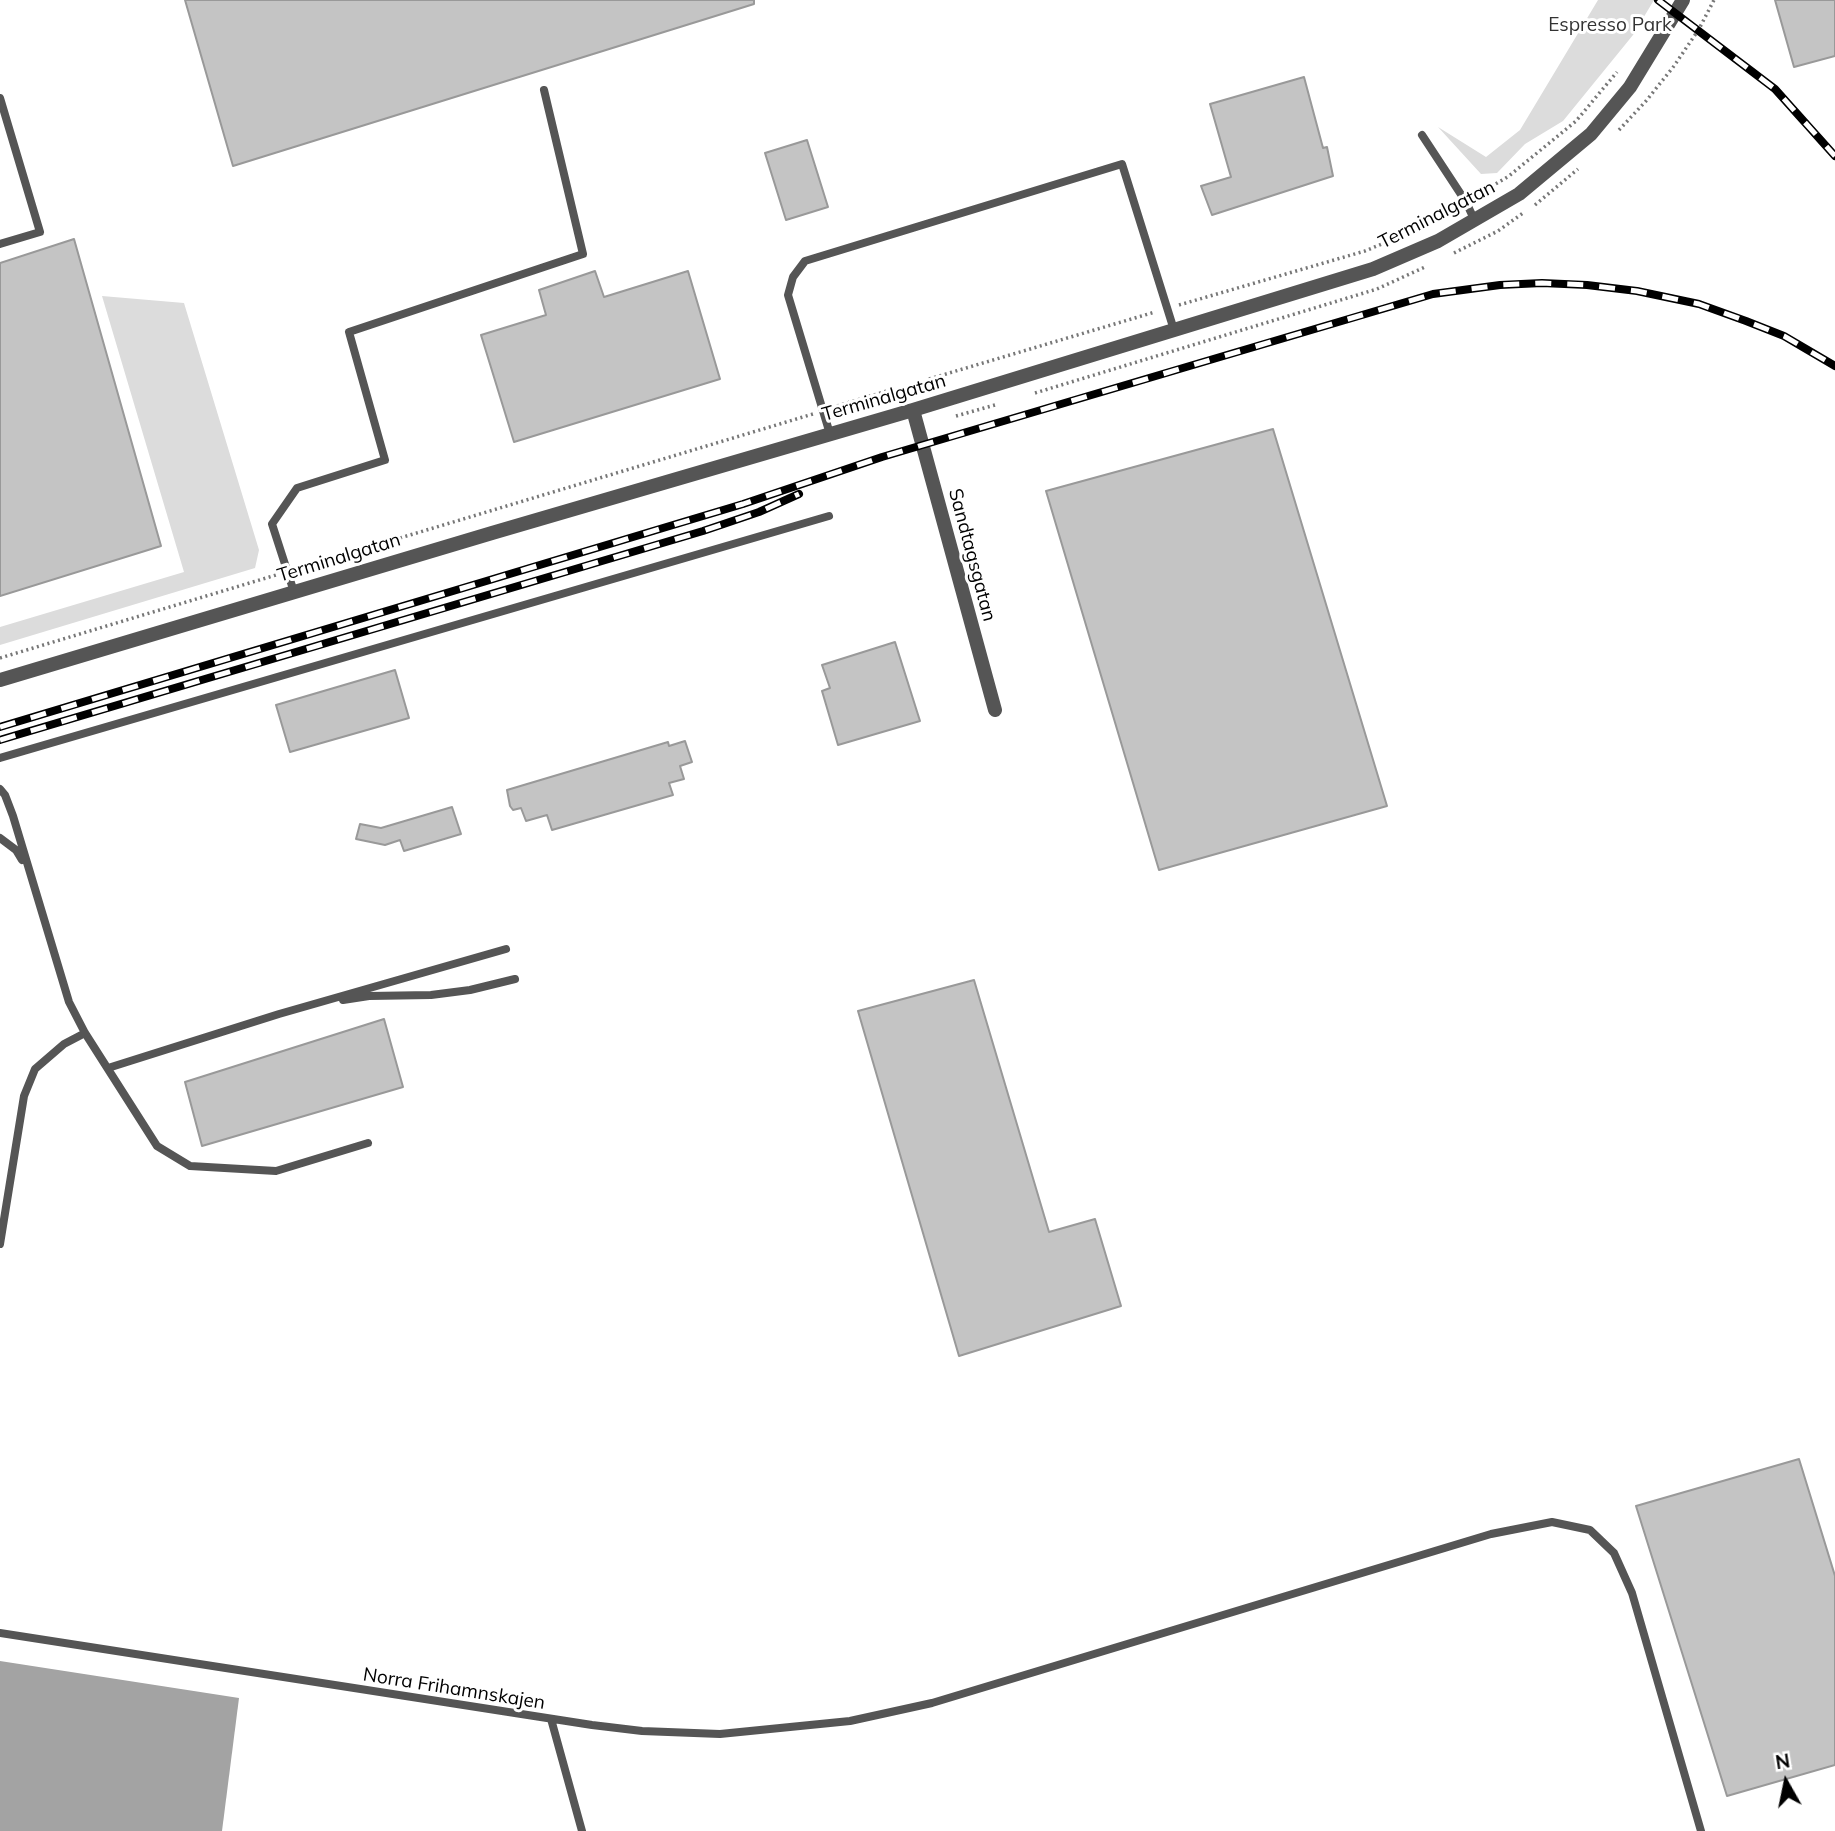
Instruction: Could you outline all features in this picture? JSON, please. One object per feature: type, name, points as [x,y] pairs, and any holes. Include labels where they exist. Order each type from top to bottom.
[{"type":"street","name":"Terminalgatan","points":[[0,680],[913,410],[1373,269],[1438,240],[1519,194],[1591,134],[1630,87],[1683,0]]},
{"type":"street","name":"Sandtagsgatan","points":[[913,410],[995,710]]},
{"type":"lane","points":[[294,592],[272,524],[297,488],[384,460],[349,332],[583,254],[544,90]]},
{"type":"lane","points":[[0,97],[40,232],[0,244]]},
{"type":"lane","points":[[1422,135],[1466,202],[1474,219]]},
{"type":"lane","points":[[830,434],[788,295],[793,277],[805,261],[1122,164],[1174,330]]},
{"type":"lane","points":[[0,758],[830,516]]},
{"type":"lane","points":[[0,789],[13,816],[69,1002],[85,1033],[157,1146],[190,1166],[276,1171],[368,1143]]},
{"type":"lane","points":[[0,838],[16,850],[28,870]]},
{"type":"lane","points":[[108,1068],[279,1014],[506,949]]},
{"type":"lane","points":[[279,1014],[369,996],[431,995],[470,990],[515,979]]},
{"type":"lane","points":[[0,1244],[24,1096],[35,1069],[64,1044],[85,1033]]},
{"type":"lane","points":[[551,1719],[642,1731],[720,1734],[850,1721],[932,1703],[1491,1534],[1552,1522],[1590,1530],[1614,1553],[1632,1593],[1701,1831]]},
{"type":"lane","name":"Norra Frihamnskajen","points":[[0,1633],[551,1719],[582,1831]]},
{"type":"path","points":[[929,379],[1365,251],[1427,225],[1509,176],[1576,121],[1623,63]]},
{"type":"path","points":[[0,658],[887,391]]},
{"type":"green space","name":"Espresso Park","points":[[1598,0],[1654,0],[1633,35],[1563,121],[1525,144],[1497,173],[1481,174],[1438,127],[1486,157],[1520,130]]},
{"type":"green space","points":[[102,296],[184,303],[259,550],[255,568],[0,645],[0,627],[184,572]]},
{"type":"shaded area","points":[[0,1661],[239,1698],[222,1831],[0,1831]]},
{"type":"building","points":[[185,0],[754,0],[754,4],[233,166]]},
{"type":"building","points":[[1775,0],[1835,0],[1835,56],[1794,67]]},
{"type":"building","points":[[1304,77],[1323,148],[1327,147],[1333,176],[1212,215],[1201,186],[1231,177],[1210,104]]},
{"type":"building","points":[[807,140],[828,207],[786,220],[765,153]]},
{"type":"building","points":[[74,239],[161,546],[0,596],[0,263]]},
{"type":"building","points":[[595,271],[604,297],[688,271],[720,379],[514,442],[481,335],[546,315],[539,290]]},
{"type":"building","points":[[1273,429],[1387,806],[1159,870],[1046,491]]},
{"type":"building","points":[[895,642],[920,721],[838,745],[822,691],[830,688],[822,665]]},
{"type":"building","points":[[395,670],[409,718],[290,752],[276,705]]},
{"type":"building","points":[[685,741],[692,762],[680,766],[684,779],[669,783],[673,795],[552,830],[547,815],[526,821],[521,808],[513,810],[510,806],[507,790],[668,742],[669,746]]},
{"type":"building","points":[[452,807],[461,834],[404,851],[400,840],[385,845],[356,839],[360,824],[381,828]]},
{"type":"building","points":[[974,980],[1049,1232],[1095,1219],[1121,1306],[959,1356],[858,1011]]},
{"type":"building","points":[[384,1019],[403,1087],[202,1146],[185,1082]]},
{"type":"building","points":[[1799,1459],[1835,1576],[1835,1765],[1727,1796],[1636,1506]]},
{"type":"railway","points":[[1658,0],[1775,89],[1835,156]]},
{"type":"railway","points":[[0,727],[743,504],[882,457],[1433,294],[1500,285],[1542,283],[1637,291],[1699,304],[1746,321],[1784,336],[1835,366]]},
{"type":"railway","points":[[0,740],[703,531],[759,512],[799,494]]}]
